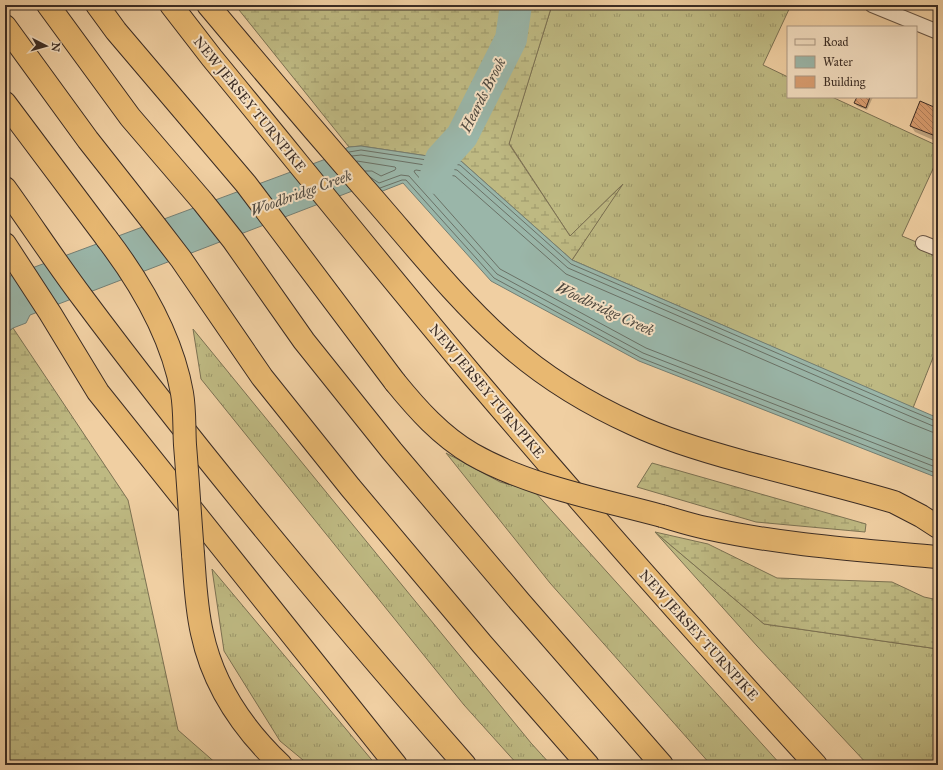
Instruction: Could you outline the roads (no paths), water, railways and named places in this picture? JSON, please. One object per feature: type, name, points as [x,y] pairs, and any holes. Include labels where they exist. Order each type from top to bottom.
[{"type":"highway","points":[[48,5],[130,117],[203,202],[233,240],[304,341],[392,451],[525,608],[662,765]]},
{"type":"highway","points":[[97,5],[116,31],[246,184],[395,382],[433,425],[471,454],[526,478],[547,485],[705,528],[752,537],[864,550],[938,556]]},
{"type":"highway","name":"NEW JERSEY TURNPIKE","points":[[171,5],[330,203],[473,376],[603,528],[729,670],[816,765]]},
{"type":"highway","points":[[208,5],[442,277],[508,345],[548,375],[590,402],[633,424],[677,442],[717,455],[894,502],[938,527]]},
{"type":"highway","points":[[5,26],[88,140],[151,220],[262,377],[286,408],[355,493],[477,638],[588,765]]},
{"type":"highway","points":[[5,103],[130,270],[148,300],[163,331],[175,364],[182,394],[196,594],[202,633],[212,666],[226,697],[245,725],[266,751],[281,765]]},
{"type":"highway","points":[[5,188],[81,296],[174,416],[280,547],[464,765]]},
{"type":"highway","points":[[5,244],[50,313],[98,392],[396,765]]},
{"type":"street","points":[[872,5],[938,32]]},
{"type":"street","points":[[922,243],[938,249]]},
{"type":"water","name":"Woodbridge Creek","points":[[361,146],[461,161],[572,260],[938,418],[938,478],[639,361],[491,281],[403,183],[375,194],[368,185],[30,315],[26,323],[13,328],[5,334],[5,278],[342,153],[340,151],[349,147]]},
{"type":"waterway","name":"Heards Brook","points":[[435,178],[441,159],[462,136],[511,39],[516,5]]}]
